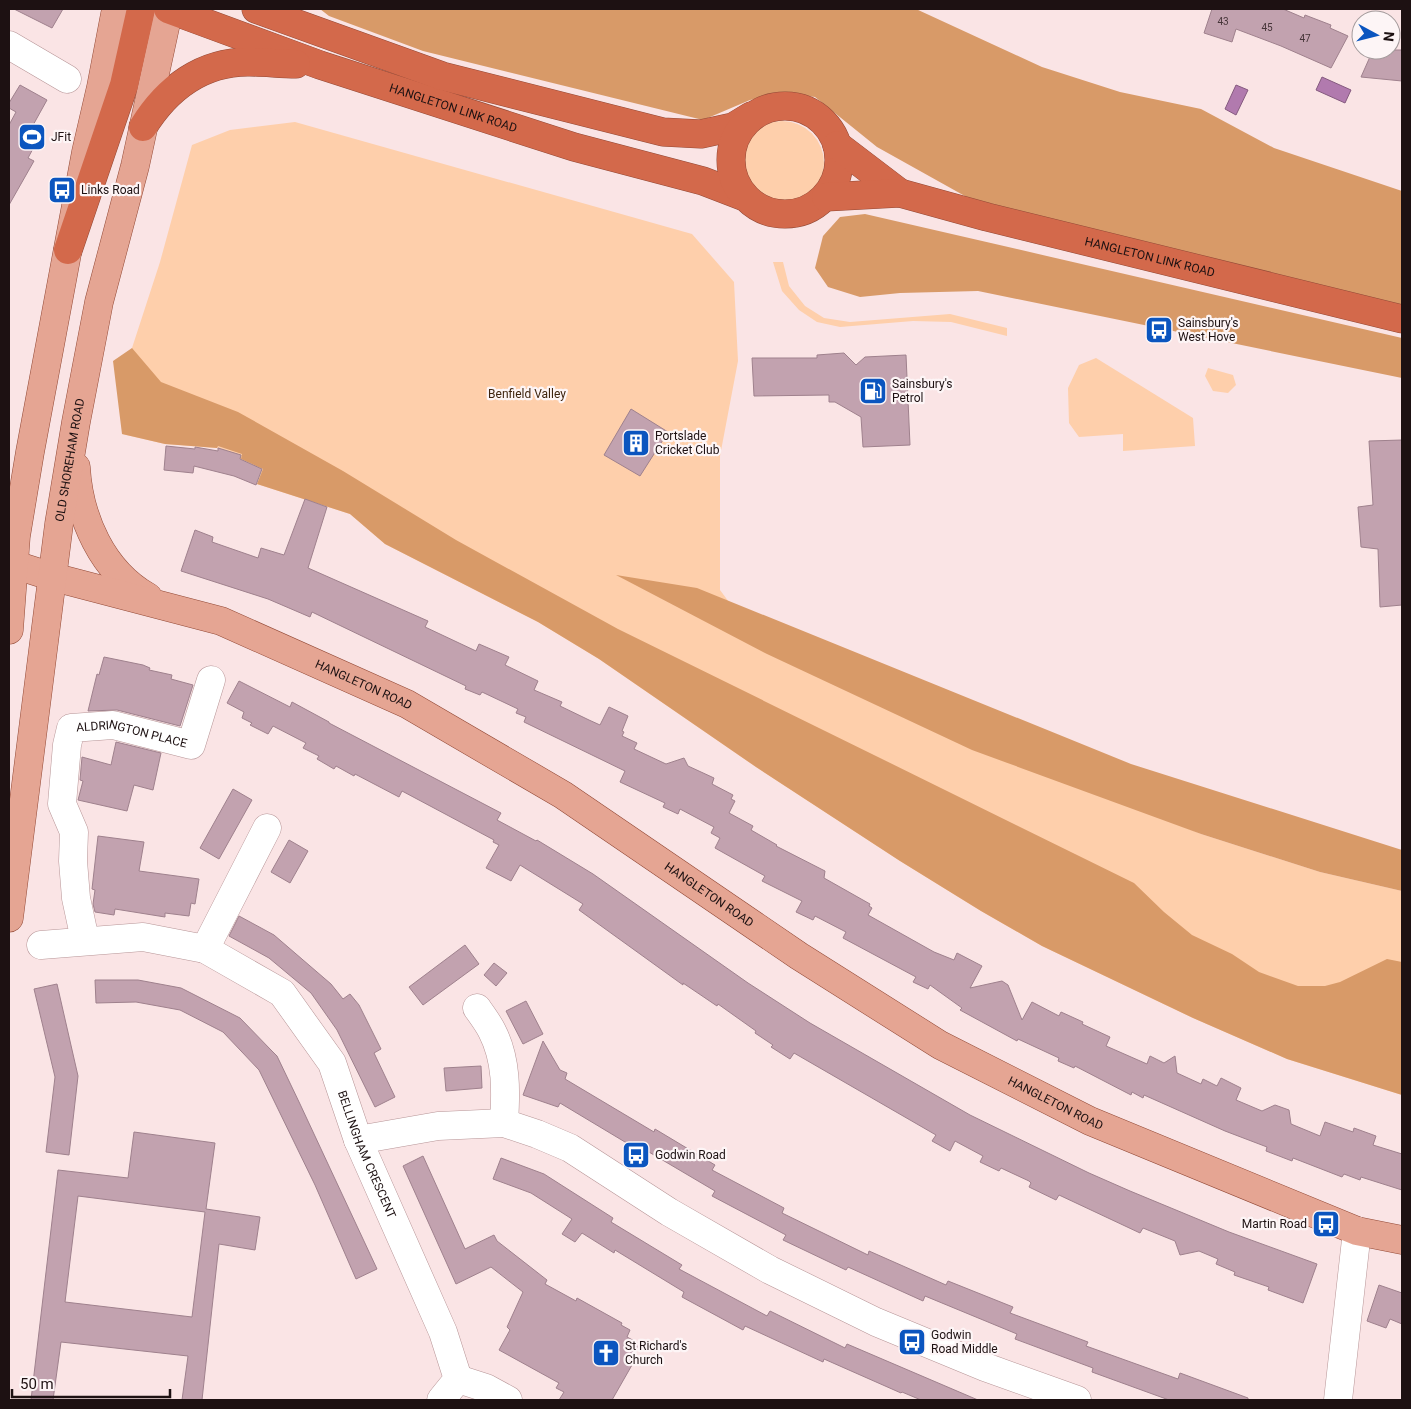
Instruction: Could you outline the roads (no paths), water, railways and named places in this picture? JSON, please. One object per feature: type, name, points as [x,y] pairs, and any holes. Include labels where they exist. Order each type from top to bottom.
[{"type":"highway","points":[[68,250],[124,85],[141,9]]},
{"type":"highway","name":"HANGLETON LINK ROAD","points":[[168,9],[320,65],[574,147],[703,181],[742,196]]},
{"type":"highway","points":[[256,9],[293,17],[442,76],[663,132],[701,134],[733,127],[752,116],[763,110],[781,105],[798,107],[816,115],[829,128],[837,145],[839,164],[837,180],[826,197],[810,209],[795,214],[777,215],[758,208],[742,196],[733,179],[730,160],[732,146],[739,129],[752,116]]},
{"type":"highway","points":[[143,127],[161,101],[183,81],[216,65],[250,62],[320,65]]},
{"type":"highway","name":"HANGLETON LINK ROAD","points":[[837,145],[900,193]]},
{"type":"highway","name":"HANGLETON LINK ROAD","points":[[826,197],[900,193],[987,217],[1402,319]]},
{"type":"main road","points":[[9,630],[11,564],[30,452],[86,152],[116,9]]},
{"type":"main road","name":"OLD SHOREHAM ROAD","points":[[9,918],[59,524],[76,422],[99,302],[128,192],[168,9]]},
{"type":"main road","points":[[76,422],[75,445],[78,488],[90,529],[107,560],[119,575],[138,591],[164,606]]},
{"type":"main road","name":"HANGLETON ROAD","points":[[11,564],[53,577],[221,621],[407,704],[563,795],[799,956],[949,1049],[1090,1121],[1357,1231],[1402,1240]]},
{"type":"street","points":[[9,45],[67,79]]},
{"type":"street","name":"ALDRINGTON PLACE","points":[[85,940],[76,898],[73,861],[74,832],[62,804],[67,745],[71,728],[113,725],[191,745],[211,680]]},
{"type":"street","points":[[205,949],[267,828]]},
{"type":"street","name":"BELLINGHAM CRESCENT","points":[[41,945],[85,940],[144,937],[205,949],[282,993],[332,1063],[358,1140],[443,1332],[458,1379]]},
{"type":"street","points":[[477,1008],[492,1030],[502,1058],[505,1094],[504,1123]]},
{"type":"street","points":[[358,1140],[438,1126],[504,1123],[537,1134],[570,1148],[669,1212],[770,1270],[876,1322],[985,1367],[1077,1400]]},
{"type":"street","points":[[1338,1400],[1357,1231]]},
{"type":"street","points":[[441,1400],[458,1379],[486,1388],[508,1400]]},
{"type":"place","name":"JFit","points":[[32,137]]},
{"type":"place","name":"Links Road","points":[[62,190]]},
{"type":"place","name":"Sainsbury's West Hove","points":[[1159,330]]},
{"type":"place","name":"Sainsbury's Petrol","points":[[873,391]]},
{"type":"place","name":"Portslade Cricket Club","points":[[636,443]]},
{"type":"place","name":"Godwin Road","points":[[636,1155]]},
{"type":"place","name":"Martin Road","points":[[1326,1224]]},
{"type":"place","name":"Godwin Road Middle","points":[[912,1342]]},
{"type":"place","name":"St Richard's Church","points":[[606,1353]]},
{"type":"park label","name":"Benfield Valley","points":[[527,394]]}]
